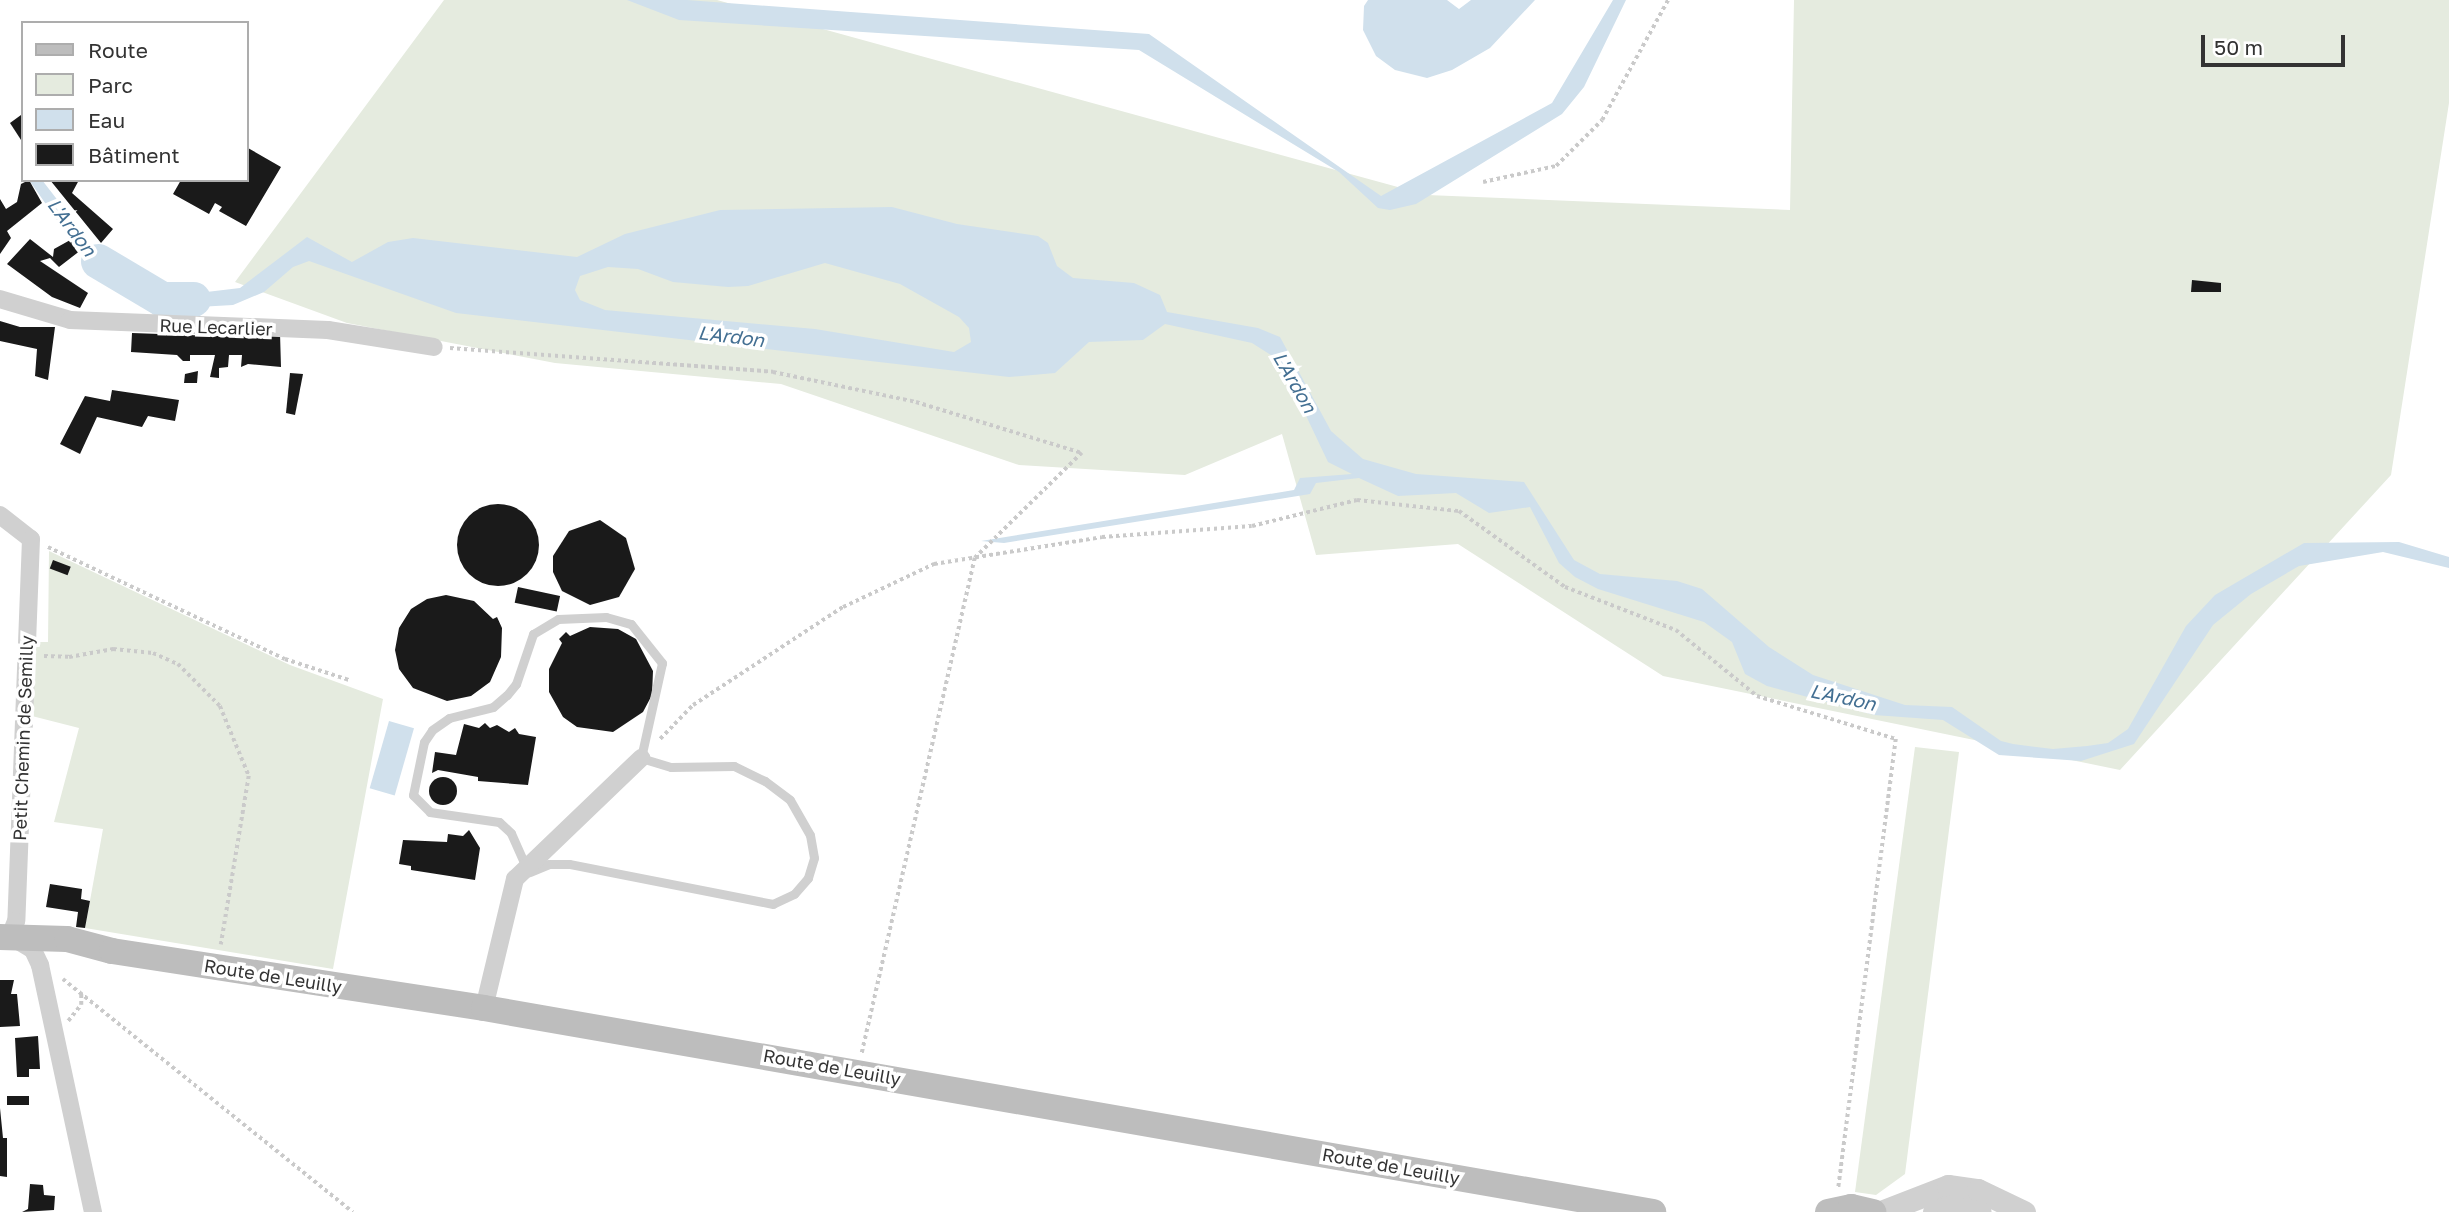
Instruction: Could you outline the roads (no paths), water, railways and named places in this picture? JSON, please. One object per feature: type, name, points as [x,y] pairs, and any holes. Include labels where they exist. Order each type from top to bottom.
[{"type":"main road","name":"Route de Leuilly","points":[[3,935],[67,939],[112,951],[484,1008],[1653,1212]]},
{"type":"main road","points":[[1832,1210],[1873,1212]]},
{"type":"street","name":"Rue Lecarlier","points":[[0,299],[71,320],[328,330],[434,347]]},
{"type":"street","name":"Petit Chemin de Semilly","points":[[0,515],[31,539],[16,921],[3,935]]},
{"type":"street","points":[[484,1008],[521,873],[641,758]]},
{"type":"street","points":[[3,935],[33,950],[40,965],[93,1212]]},
{"type":"street","points":[[1881,1212],[1948,1186],[1978,1190],[2024,1212]]},
{"type":"street","points":[[1934,1212],[1948,1207],[1980,1212]]},
{"type":"lane","points":[[606,617],[631,624],[655,650],[662,663],[641,758],[671,767],[734,765],[765,781],[790,800],[810,835],[814,858],[808,878],[794,894],[773,904],[569,864],[549,864],[521,873],[511,833],[499,822],[430,812],[413,795],[424,742],[432,730],[449,718],[493,707],[507,695],[540,627],[558,618],[606,617]]},
{"type":"water","points":[[627,0],[687,0],[1149,34],[1381,196],[1552,103],[1613,0],[1626,0],[1584,87],[1562,114],[1416,204],[1390,210],[1378,208],[1339,172],[1139,50],[679,20]]},
{"type":"water","points":[[1368,0],[1447,0],[1459,9],[1471,0],[1535,0],[1490,48],[1452,70],[1427,78],[1395,70],[1376,56],[1363,30],[1364,6]]},
{"type":"water","points":[[30,182],[44,182],[97,251],[140,280],[133,292],[85,260]]},
{"type":"water","points":[[892,207],[957,224],[1038,236],[1048,243],[1057,266],[1073,278],[1134,283],[1160,295],[1167,312],[1258,328],[1280,337],[1331,431],[1363,459],[1416,474],[1524,482],[1574,560],[1600,574],[1677,581],[1702,589],[1769,647],[1813,675],[1905,705],[1952,707],[2001,741],[2013,744],[2053,749],[2108,743],[2128,729],[2186,626],[2215,595],[2304,543],[2399,542],[2449,557],[2449,568],[2383,552],[2299,566],[2251,594],[2213,625],[2134,744],[2081,761],[1999,755],[1943,720],[1874,715],[1767,686],[1745,674],[1732,642],[1704,622],[1598,589],[1575,577],[1559,563],[1530,507],[1489,513],[1456,493],[1398,496],[1359,478],[1316,483],[1310,494],[1004,543],[981,541],[1294,490],[1300,478],[1352,474],[1328,462],[1280,361],[1252,343],[1165,324],[1143,340],[1089,342],[1055,373],[1009,377],[456,313],[309,261],[293,267],[264,292],[233,305],[163,309],[144,297],[151,286],[173,296],[240,288],[307,237],[352,262],[388,242],[413,238],[577,257],[625,234],[720,210]],"holes":[[[825,263],[900,284],[959,317],[969,328],[971,342],[954,352],[815,329],[605,310],[580,300],[575,290],[580,276],[608,267],[638,269],[673,282],[728,287],[748,286]]]},
{"type":"water","points":[[389,721],[414,728],[395,795],[370,788]]},
{"type":"waterway","name":"L'Ardon","points":[[98,261],[162,299],[193,299]]}]
